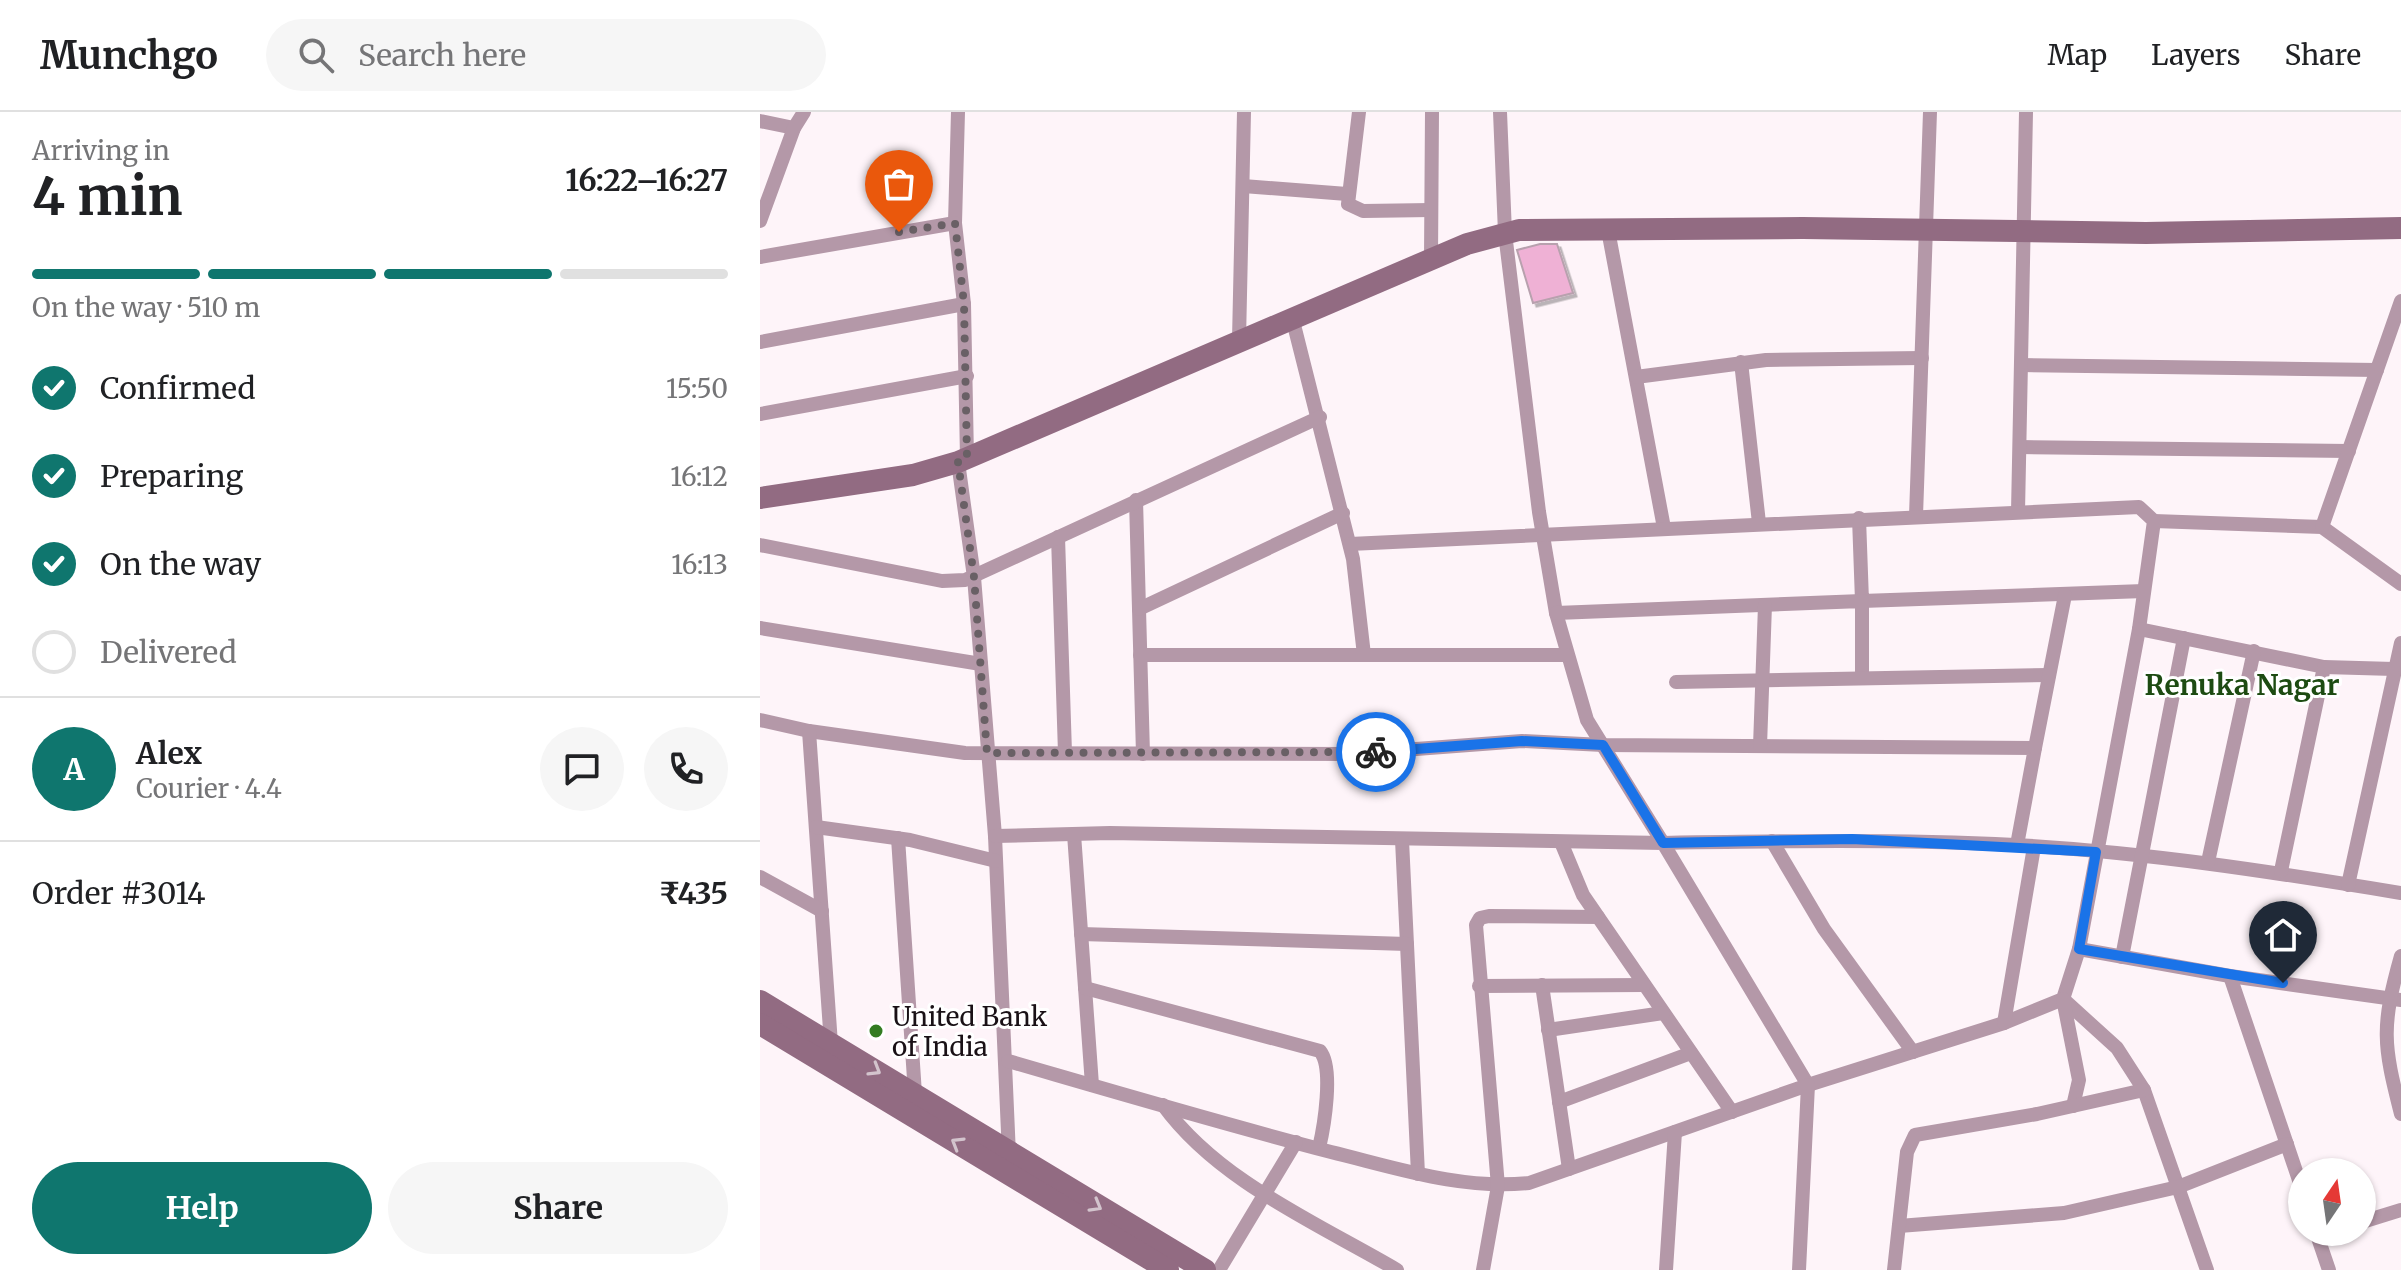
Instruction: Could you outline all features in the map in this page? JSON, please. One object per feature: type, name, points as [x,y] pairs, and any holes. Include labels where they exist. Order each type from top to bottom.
[{"type":"main road","points":[[760,498],[913,475],[962,460],[1431,258],[1519,230],[2401,228]]},
{"type":"main road","points":[[760,1001],[915,1094],[1006,1161],[1168,1270]]},
{"type":"main road","points":[[760,1024],[1205,1270]]},
{"type":"street","points":[[760,221],[794,128],[804,112]]},
{"type":"street","points":[[958,112],[955,223],[964,304],[967,376],[962,460],[995,836],[1008,1061],[1006,1161]]},
{"type":"street","points":[[1239,340],[1244,112]]},
{"type":"street","points":[[1359,112],[1348,204],[1355,210],[1431,210]]},
{"type":"street","points":[[1431,258],[1432,112]]},
{"type":"street","points":[[1500,112],[1505,233],[1556,613],[1566,655],[1587,720],[1808,1085],[1799,1270]]},
{"type":"street","points":[[1916,516],[1929,230],[1930,112]]},
{"type":"street","points":[[2018,512],[2026,112]]},
{"type":"street","points":[[760,121],[794,128]]},
{"type":"street","points":[[1243,186],[1347,194]]},
{"type":"street","points":[[760,257],[955,223]]},
{"type":"street","points":[[1608,230],[1664,528]]},
{"type":"street","points":[[2322,527],[2401,301]]},
{"type":"street","points":[[760,342],[964,304]]},
{"type":"street","points":[[1292,317],[1350,544],[1358,588],[1364,655]]},
{"type":"street","points":[[1636,377],[1741,362],[1922,358]]},
{"type":"street","points":[[1741,362],[1759,523]]},
{"type":"street","points":[[2022,365],[2377,370]]},
{"type":"street","points":[[760,414],[967,376]]},
{"type":"street","points":[[760,545],[942,581],[974,577],[1320,417]]},
{"type":"street","points":[[2020,447],[2349,451]]},
{"type":"street","points":[[1136,500],[1143,754]]},
{"type":"street","points":[[1350,544],[2139,507],[2154,521],[2322,527],[2401,584]]},
{"type":"street","points":[[1139,609],[1343,513]]},
{"type":"street","points":[[1859,518],[1862,678]]},
{"type":"street","points":[[2073,1106],[2079,1080],[2063,999],[2079,949],[2139,629],[2154,521]]},
{"type":"street","points":[[1058,537],[1065,753]]},
{"type":"street","points":[[1556,613],[2144,591]]},
{"type":"street","points":[[2017,845],[2065,595]]},
{"type":"street","points":[[1760,746],[1765,605]]},
{"type":"street","points":[[760,628],[981,664]]},
{"type":"street","points":[[2139,629],[2324,667],[2394,669]]},
{"type":"street","points":[[2122,957],[2184,638]]},
{"type":"street","points":[[2348,885],[2401,643]]},
{"type":"street","points":[[2208,862],[2254,651]]},
{"type":"street","points":[[1140,655],[1566,655]]},
{"type":"street","points":[[2281,871],[2324,667]]},
{"type":"street","points":[[1676,682],[2049,675]]},
{"type":"street","points":[[760,720],[937,751],[987,753],[1350,754],[1522,741],[1603,745],[2035,748]]},
{"type":"street","points":[[809,731],[831,1044]]},
{"type":"street","points":[[816,827],[898,838],[996,861]]},
{"type":"street","points":[[995,836],[1074,834],[1663,843],[1852,839],[2017,845],[2281,871],[2401,893]]},
{"type":"street","points":[[1074,834],[1092,1085]]},
{"type":"street","points":[[898,838],[915,1094]]},
{"type":"street","points":[[1402,840],[1418,1174]]},
{"type":"street","points":[[1772,841],[1824,929],[1913,1052]]},
{"type":"street","points":[[1561,842],[1578,885],[1598,917],[1732,1112]]},
{"type":"street","points":[[2004,1023],[2034,847]]},
{"type":"street","points":[[760,877],[822,911]]},
{"type":"street","points":[[1483,1270],[1498,1186],[1474,934],[1480,918],[1598,917]]},
{"type":"street","points":[[1081,934],[1407,944]]},
{"type":"street","points":[[2079,949],[2230,976],[2395,999]]},
{"type":"street","points":[[2401,956],[2385,1055],[2401,1114]]},
{"type":"street","points":[[2230,976],[2292,1158]]},
{"type":"street","points":[[1542,985],[1569,1169]]},
{"type":"street","points":[[1479,986],[1644,985]]},
{"type":"street","points":[[1085,988],[1320,1051],[1326,1062],[1326,1108],[1319,1148]]},
{"type":"street","points":[[1008,1061],[1418,1174],[1498,1186],[1529,1183],[1808,1085],[2004,1023],[2063,999]]},
{"type":"street","points":[[2063,999],[2117,1048],[2144,1090],[2207,1270]]},
{"type":"street","points":[[1548,1030],[1663,1013]]},
{"type":"street","points":[[1559,1102],[1691,1053]]},
{"type":"street","points":[[1894,1270],[1907,1152],[1915,1135],[2144,1090]]},
{"type":"street","points":[[1163,1105],[1198,1148],[1265,1193],[1397,1270]]},
{"type":"street","points":[[1666,1270],[1675,1132]]},
{"type":"street","points":[[1219,1270],[1296,1142]]},
{"type":"street","points":[[1899,1226],[2064,1213],[2178,1187],[2287,1144]]},
{"type":"street","points":[[2376,1218],[2401,1210]]},
{"type":"street","points":[[2324,1246],[2329,1270]]},
{"type":"building","points":[[1540,244],[1557,244],[1573,293],[1533,303],[1517,250]]},
{"type":"way so far","points":[[899,232],[955,223],[964,304],[967,376],[967,458],[958,462],[974,577],[987,753],[1256,755],[1376,752]]},
{"type":"place","name":"United Bank of India","points":[[876,1031]]},
{"type":"district","name":"Renuka Nagar","points":[[2242,685]]},
{"type":"route","points":[[1376,752],[1522,741],[1603,745],[1663,843],[1852,839],[2017,845],[2096,852],[2079,949],[2283,983]]}]
